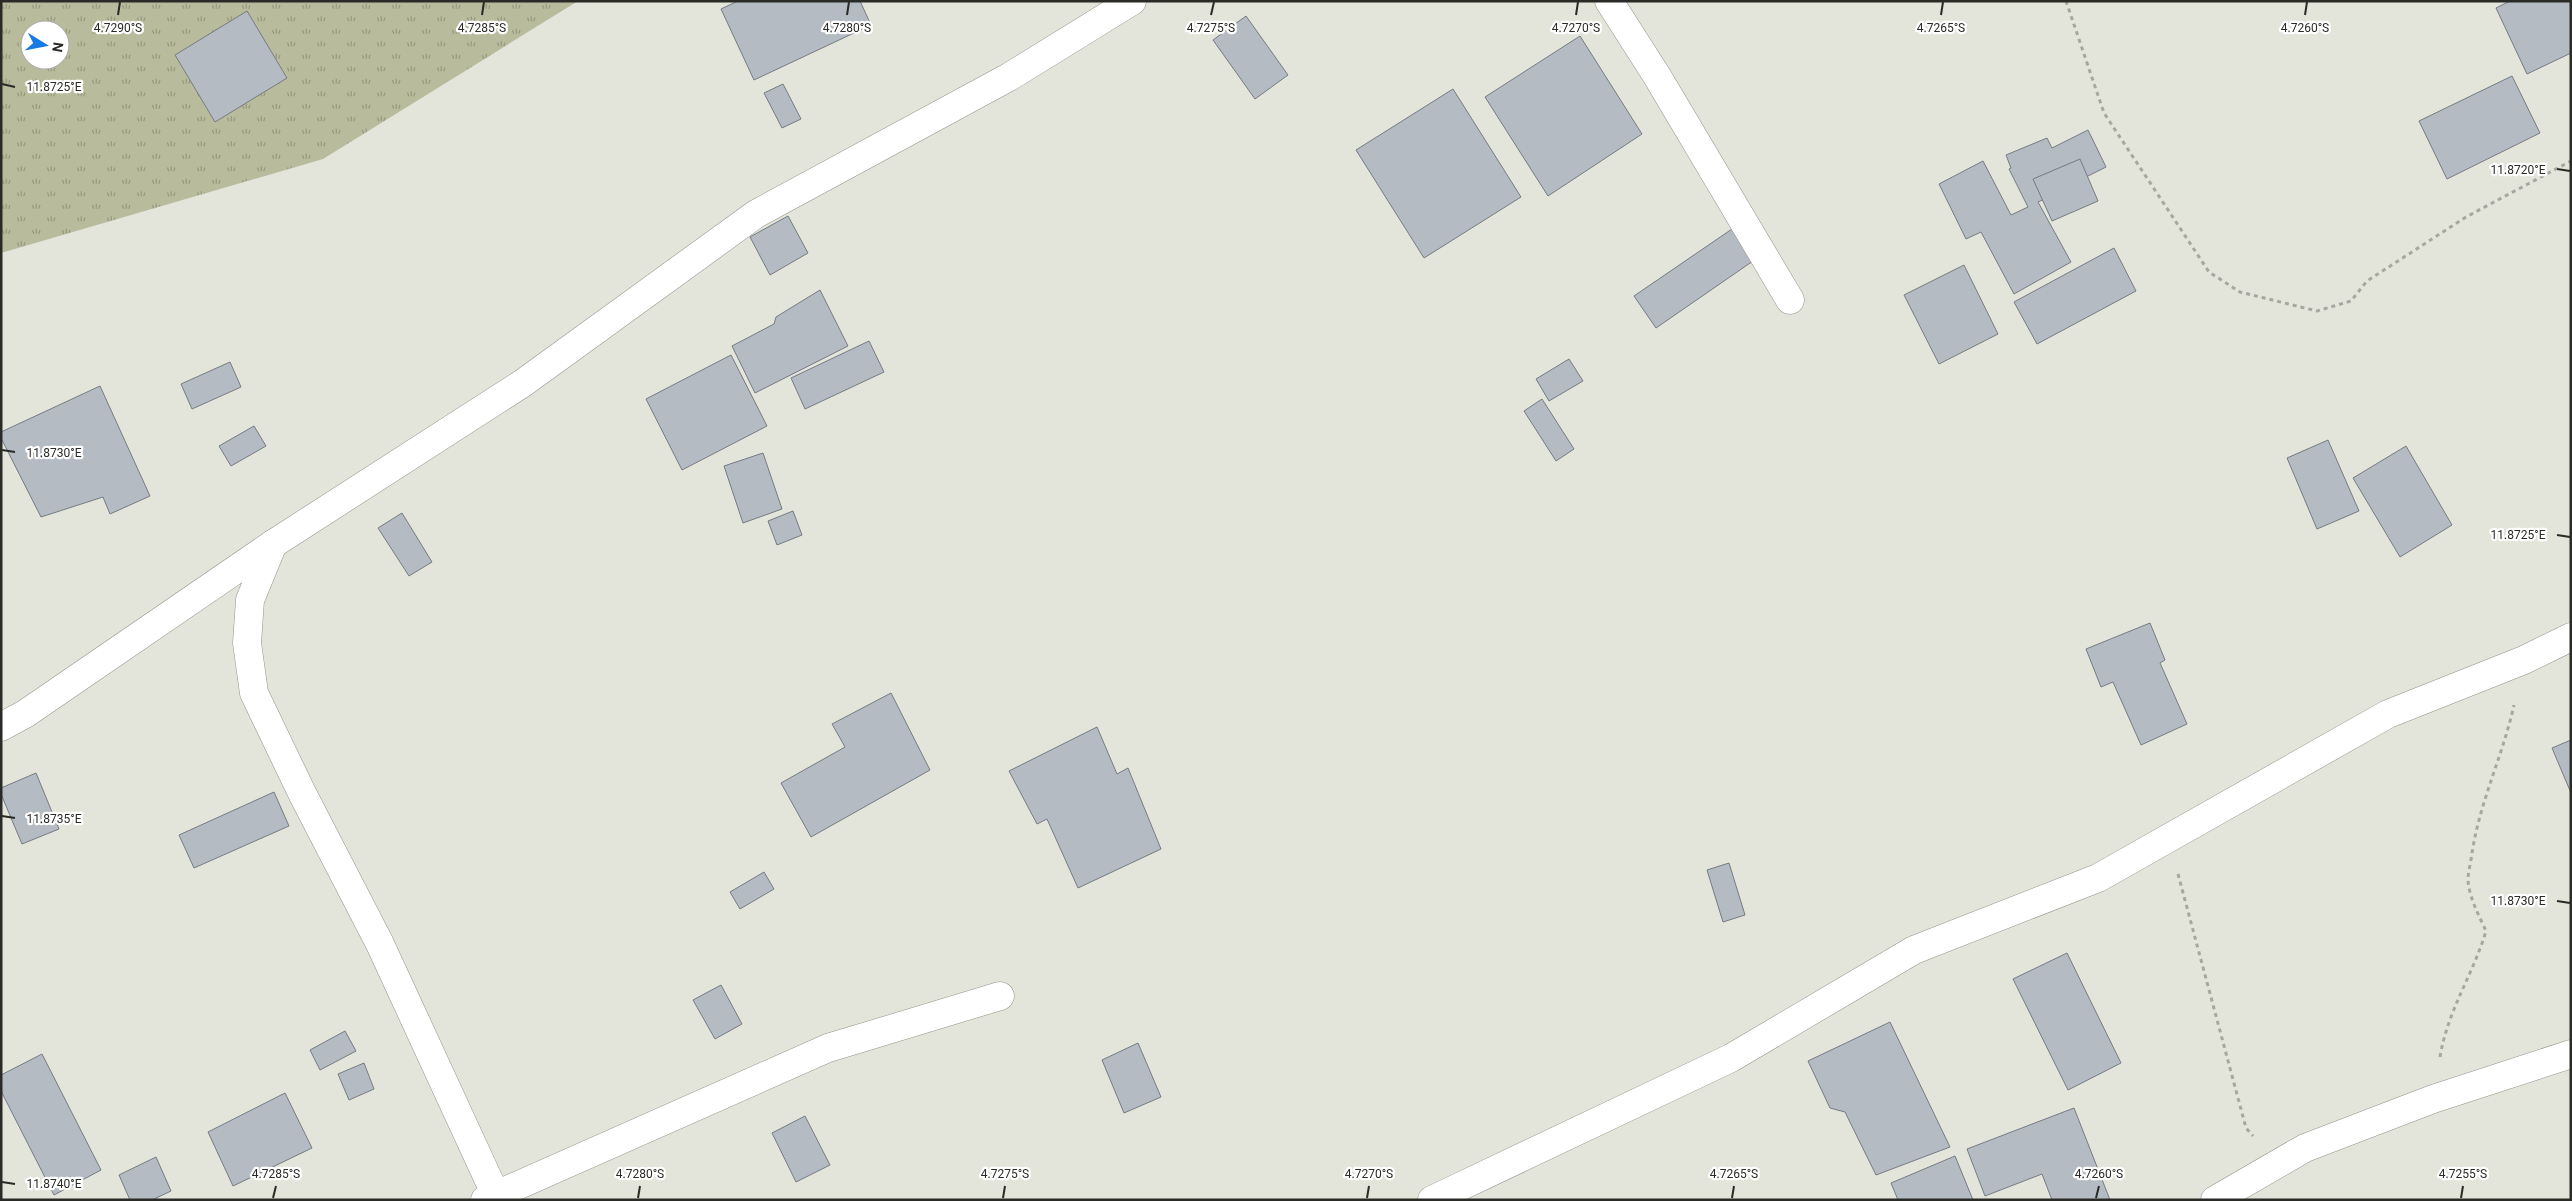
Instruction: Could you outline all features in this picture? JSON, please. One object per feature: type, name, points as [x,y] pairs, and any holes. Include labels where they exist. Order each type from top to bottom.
[{"type":"street","points":[[1,727],[25,714],[273,544],[523,383],[756,214],[1009,77],[1132,1]]},
{"type":"street","points":[[1609,1],[1657,76],[1790,300]]},
{"type":"street","points":[[273,544],[250,600],[247,643],[254,693],[306,801],[380,944],[493,1198],[828,1048],[1000,996]]},
{"type":"street","points":[[1432,1200],[1731,1058],[1914,950],[2098,878],[2388,714],[2524,660],[2571,638]]},
{"type":"street","points":[[2215,1200],[2305,1148],[2433,1099],[2571,1054]]},
{"type":"path","points":[[2066,1],[2104,113],[2209,272],[2240,292],[2317,311],[2351,301],[2367,281],[2466,217],[2571,161]]},
{"type":"path","points":[[2433,1099],[2443,1039],[2460,992],[2480,954],[2486,931],[2479,916],[2468,880],[2475,835],[2485,792],[2510,724],[2524,660]]},
{"type":"path","points":[[2168,838],[2246,1128],[2279,1163]]},
{"type":"green space","points":[[1,1],[578,1],[323,159],[1,253]]},
{"type":"building","points":[[738,1],[860,1],[871,25],[754,80],[721,9]]},
{"type":"building","points":[[2510,1],[2571,1],[2571,53],[2527,74],[2496,8]]},
{"type":"building","points":[[247,11],[287,78],[215,122],[175,55]]},
{"type":"building","points":[[1246,16],[1288,75],[1255,99],[1213,40]]},
{"type":"building","points":[[1580,36],[1642,134],[1548,196],[1485,97]]},
{"type":"building","points":[[2512,76],[2540,133],[2447,179],[2419,121]]},
{"type":"building","points":[[783,84],[801,119],[782,128],[764,93]]},
{"type":"building","points":[[1453,89],[1521,197],[1424,258],[1356,150]]},
{"type":"building","points":[[2088,130],[2106,167],[2068,186],[2069,188],[2038,202],[2071,262],[2014,294],[1981,232],[1966,239],[1939,184],[1983,161],[2011,215],[2028,207],[2009,169],[2011,168],[2006,155],[2047,138],[2052,148]]},
{"type":"building","points":[[2080,159],[2098,201],[2052,221],[2033,179]]},
{"type":"building","points":[[788,216],[808,253],[770,275],[750,237]]},
{"type":"building","points":[[1732,229],[1753,261],[1656,328],[1634,296]]},
{"type":"building","points":[[2114,248],[2136,291],[2037,344],[2014,302]]},
{"type":"building","points":[[1964,265],[1998,334],[1939,364],[1904,295]]},
{"type":"building","points":[[820,290],[848,346],[755,393],[732,346],[774,324],[776,317]]},
{"type":"building","points":[[869,341],[884,372],[805,409],[791,378]]},
{"type":"building","points":[[731,355],[767,426],[682,470],[646,399]]},
{"type":"building","points":[[1569,359],[1583,381],[1549,401],[1536,379]]},
{"type":"building","points":[[230,362],[241,387],[192,409],[181,384]]},
{"type":"building","points":[[100,386],[150,496],[110,514],[103,497],[41,517],[1,438],[1,432]]},
{"type":"building","points":[[1542,399],[1574,449],[1556,461],[1524,411]]},
{"type":"building","points":[[254,426],[266,446],[231,466],[219,446]]},
{"type":"building","points":[[2328,440],[2359,511],[2317,529],[2287,458]]},
{"type":"building","points":[[2406,446],[2452,525],[2400,557],[2353,478]]},
{"type":"building","points":[[763,453],[782,509],[743,523],[724,466]]},
{"type":"building","points":[[793,511],[802,535],[777,545],[768,521]]},
{"type":"building","points":[[402,513],[432,562],[409,576],[378,528]]},
{"type":"building","points":[[2150,623],[2165,660],[2160,663],[2187,724],[2141,745],[2113,682],[2101,687],[2086,649]]},
{"type":"building","points":[[891,693],[930,770],[811,837],[781,783],[845,747],[832,724]]},
{"type":"building","points":[[1097,727],[1117,774],[1128,768],[1161,849],[1078,888],[1047,819],[1037,824],[1009,771]]},
{"type":"building","points":[[2571,740],[2571,793],[2552,748]]},
{"type":"building","points":[[36,773],[59,829],[22,844],[1,794],[1,788]]},
{"type":"building","points":[[274,792],[289,826],[194,868],[179,835]]},
{"type":"building","points":[[1729,863],[1745,915],[1723,922],[1707,870]]},
{"type":"building","points":[[764,872],[774,889],[740,909],[730,892]]},
{"type":"building","points":[[2067,953],[2121,1063],[2068,1090],[2013,979]]},
{"type":"building","points":[[721,985],[742,1024],[715,1039],[693,1000]]},
{"type":"building","points":[[1890,1022],[1950,1147],[1876,1175],[1845,1112],[1830,1108],[1808,1061]]},
{"type":"building","points":[[345,1031],[356,1051],[320,1070],[310,1050]]},
{"type":"building","points":[[1138,1043],[1161,1097],[1124,1113],[1102,1060]]},
{"type":"building","points":[[42,1054],[101,1170],[54,1195],[1,1091],[1,1075]]},
{"type":"building","points":[[364,1063],[374,1089],[349,1100],[338,1074]]},
{"type":"building","points":[[285,1093],[312,1148],[233,1186],[208,1132]]},
{"type":"building","points":[[2074,1108],[2110,1200],[2052,1200],[2042,1174],[1985,1196],[1967,1149]]},
{"type":"building","points":[[805,1116],[830,1165],[796,1182],[772,1133]]},
{"type":"building","points":[[1955,1156],[1973,1200],[1898,1200],[1891,1183]]},
{"type":"building","points":[[156,1157],[171,1191],[152,1200],[130,1200],[119,1175]]}]
